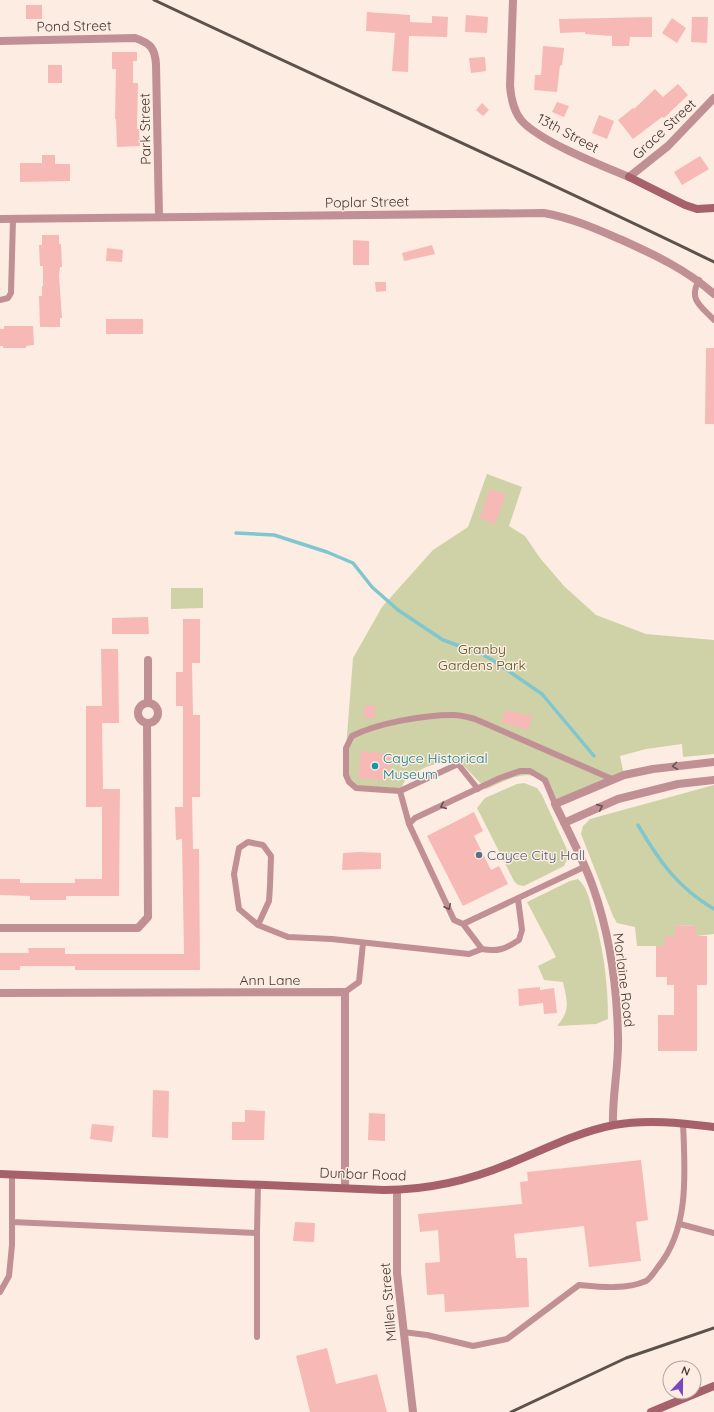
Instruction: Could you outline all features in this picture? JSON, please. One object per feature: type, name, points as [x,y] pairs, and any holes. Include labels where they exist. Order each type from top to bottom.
[{"type":"street","name":"13th Street","points":[[513,0],[510,86],[514,108],[520,119],[539,136],[630,177]]},
{"type":"street","name":"Pond Street","points":[[0,41],[135,38],[148,43]]},
{"type":"street","name":"Park Street","points":[[148,43],[156,52],[159,217]]},
{"type":"street","name":"Grace Street","points":[[630,177],[668,146],[714,98]]},
{"type":"street","points":[[630,177],[685,205],[697,208],[714,208]]},
{"type":"street","name":"Poplar Street","points":[[0,219],[544,213],[583,223],[669,261],[698,280],[714,294]]},
{"type":"street","points":[[148,660],[148,703]]},
{"type":"street","points":[[148,703],[157,708],[158,714],[154,721],[147,722],[141,720],[139,714],[142,705],[148,703]]},
{"type":"street","points":[[0,928],[138,928],[148,918],[147,722]]},
{"type":"street","points":[[555,804],[612,779],[653,769],[714,762]]},
{"type":"street","points":[[564,823],[618,799],[678,784],[714,780]]},
{"type":"street","name":"Morlaine Road","points":[[555,804],[584,867],[600,909],[611,955],[618,1038],[613,1125]]},
{"type":"street","points":[[345,992],[345,1187]]},
{"type":"street","name":"Ann Lane","points":[[0,993],[345,992]]},
{"type":"street","name":"Dunbar Road","points":[[0,1174],[397,1190],[425,1188],[487,1173],[570,1138],[613,1125],[641,1122],[684,1123],[714,1126]]},
{"type":"street","name":"Millen Street","points":[[397,1190],[397,1273],[413,1412]]},
{"type":"street","points":[[653,1412],[714,1386]]},
{"type":"lane","points":[[0,300],[8,298],[11,293],[13,219]]},
{"type":"lane","points":[[698,280],[693,290],[694,299],[714,320]]},
{"type":"lane","points":[[478,789],[458,764],[400,791],[356,788],[349,782],[346,775],[346,748],[352,736],[377,727],[420,718],[454,715],[475,719],[612,779]]},
{"type":"lane","points":[[409,824],[415,818],[520,771],[530,771],[545,780],[555,804]]},
{"type":"lane","points":[[400,791],[409,824],[454,920],[463,924],[482,949]]},
{"type":"lane","points":[[258,925],[268,900],[271,856],[263,845],[248,842],[239,848],[234,874],[235,891],[239,909],[258,925],[288,937],[469,954],[482,949],[495,952],[509,947],[519,940],[522,930],[518,899]]},
{"type":"lane","points":[[463,924],[584,867]]},
{"type":"lane","points":[[345,992],[358,982],[363,943]]},
{"type":"lane","points":[[403,1332],[427,1335],[473,1346],[507,1339],[579,1286],[611,1288],[647,1281],[668,1256],[680,1224],[683,1190],[684,1123]]},
{"type":"lane","points":[[0,1292],[9,1276],[12,1245],[12,1174]]},
{"type":"lane","points":[[257,1337],[258,1184]]},
{"type":"lane","points":[[12,1222],[257,1233]]},
{"type":"lane","points":[[680,1224],[714,1232]]},
{"type":"green space","name":"Granby Gardens Park","points":[[487,474],[522,487],[509,526],[525,536],[540,558],[564,586],[596,615],[646,634],[714,640],[714,754],[683,757],[682,744],[646,749],[620,756],[624,775],[555,804],[544,784],[536,777],[515,777],[486,789],[461,763],[448,760],[426,767],[406,778],[400,791],[356,788],[349,782],[346,748],[353,658],[382,607],[433,550],[468,527]]},
{"type":"green space","points":[[171,588],[203,588],[203,608],[171,609]]},
{"type":"green space","points":[[524,783],[537,788],[542,795],[569,854],[564,866],[524,886],[518,885],[514,881],[477,808],[485,798],[517,784]]},
{"type":"green space","points":[[714,785],[714,934],[696,936],[696,926],[675,925],[675,937],[665,937],[665,946],[637,946],[635,927],[617,923],[613,916],[581,834],[583,826],[590,819]]},
{"type":"green space","points":[[578,879],[584,886],[587,893],[602,950],[606,977],[608,1019],[596,1024],[557,1026],[564,1015],[567,1005],[563,982],[544,980],[538,966],[556,957],[527,902],[570,881]]},
{"type":"building","points":[[26,5],[42,5],[42,19],[26,19]]},
{"type":"building","points":[[367,12],[410,15],[410,22],[432,23],[432,16],[448,17],[447,37],[409,36],[408,72],[392,71],[395,33],[366,31]]},
{"type":"building","points":[[466,15],[488,17],[487,33],[465,32]]},
{"type":"building","points":[[652,17],[652,37],[630,37],[629,46],[612,46],[612,36],[585,34],[585,32],[560,33],[559,19]]},
{"type":"building","points":[[692,17],[708,17],[707,43],[691,42]]},
{"type":"building","points":[[672,18],[686,28],[677,43],[662,33]]},
{"type":"building","points":[[543,46],[564,48],[562,66],[560,65],[557,92],[534,90],[535,75],[541,75]]},
{"type":"building","points":[[112,52],[137,52],[137,61],[133,61],[133,83],[138,83],[137,129],[139,129],[140,146],[117,147],[115,119],[116,69],[112,69]]},
{"type":"building","points":[[485,57],[486,71],[471,73],[469,58]]},
{"type":"building","points":[[48,65],[62,65],[62,83],[48,83]]},
{"type":"building","points":[[678,84],[688,95],[664,118],[662,117],[633,139],[618,120],[633,108],[634,109],[655,89],[663,97]]},
{"type":"building","points":[[557,102],[569,106],[564,117],[552,112]]},
{"type":"building","points":[[482,103],[489,110],[483,116],[476,110]]},
{"type":"building","points":[[599,115],[614,121],[607,139],[592,133]]},
{"type":"building","points":[[42,155],[55,155],[55,164],[70,164],[70,181],[20,182],[20,163],[42,163]]},
{"type":"building","points":[[700,156],[709,169],[682,185],[674,172]]},
{"type":"building","points":[[42,235],[59,235],[59,244],[61,244],[62,267],[60,267],[59,276],[62,318],[60,318],[60,327],[40,327],[39,296],[42,296],[43,266],[40,266],[39,245],[42,245]]},
{"type":"building","points":[[353,240],[369,241],[369,265],[353,265]]},
{"type":"building","points":[[432,245],[435,254],[404,261],[402,253]]},
{"type":"building","points":[[107,248],[123,250],[122,262],[106,261]]},
{"type":"building","points":[[375,282],[386,282],[386,291],[376,292]]},
{"type":"building","points":[[106,319],[143,319],[143,334],[106,334]]},
{"type":"building","points":[[4,326],[33,326],[34,345],[26,346],[26,348],[3,348],[3,346],[0,346],[0,329],[4,329]]},
{"type":"building","points":[[706,348],[714,348],[714,424],[705,424]]},
{"type":"building","points":[[490,489],[506,494],[495,524],[480,518]]},
{"type":"building","points":[[148,617],[149,634],[112,634],[112,618]]},
{"type":"building","points":[[183,619],[200,619],[200,663],[192,663],[193,715],[200,715],[200,797],[192,797],[193,849],[199,849],[200,970],[75,970],[75,966],[20,966],[20,970],[0,970],[0,953],[29,953],[28,948],[65,948],[65,954],[184,954],[182,839],[176,840],[175,807],[183,807],[183,706],[176,706],[176,672],[183,672]]},
{"type":"building","points":[[101,649],[118,649],[119,723],[102,723],[103,789],[120,789],[119,896],[66,896],[66,900],[30,900],[30,896],[0,895],[0,879],[20,879],[20,883],[75,883],[75,879],[102,879],[102,807],[86,807],[86,706],[102,706]]},
{"type":"building","points":[[365,705],[376,706],[374,719],[363,717]]},
{"type":"building","points":[[505,710],[532,716],[528,730],[502,723]]},
{"type":"building","name":"Cayce Historical Museum","points":[[361,751],[391,754],[388,781],[358,778]]},
{"type":"building","points":[[474,812],[483,831],[474,836],[491,870],[499,866],[508,884],[463,906],[427,836]]},
{"type":"building","points":[[343,853],[381,853],[381,869],[342,870]]},
{"type":"building","points":[[675,925],[696,926],[696,936],[707,936],[707,985],[697,985],[697,1051],[658,1051],[658,1015],[674,1015],[674,985],[667,985],[667,977],[656,977],[656,946],[665,946],[665,936],[675,937]]},
{"type":"building","points":[[540,987],[540,990],[554,988],[557,1013],[544,1014],[543,1003],[519,1006],[518,989]]},
{"type":"building","points":[[153,1090],[169,1091],[168,1138],[152,1137]]},
{"type":"building","points":[[245,1110],[265,1111],[264,1140],[232,1140],[232,1122],[245,1122]]},
{"type":"building","points":[[369,1113],[385,1114],[385,1141],[368,1140]]},
{"type":"building","points":[[92,1124],[114,1126],[112,1142],[90,1139]]},
{"type":"building","points":[[641,1160],[648,1220],[636,1222],[641,1261],[589,1267],[584,1226],[514,1234],[516,1258],[527,1258],[529,1307],[445,1312],[444,1294],[427,1295],[425,1263],[440,1262],[438,1230],[420,1232],[418,1214],[522,1204],[520,1182],[528,1181],[527,1172]]},
{"type":"building","points":[[295,1222],[315,1223],[314,1242],[293,1241]]},
{"type":"building","points":[[327,1348],[336,1384],[377,1374],[387,1412],[310,1412],[296,1356]]},
{"type":"waterway","points":[[236,533],[274,535],[327,552],[353,563],[372,587],[398,610],[443,640],[482,654],[542,694],[594,756]]},
{"type":"waterway","points":[[638,825],[670,873],[690,892],[714,909]]},
{"type":"railway","points":[[154,0],[575,195],[714,262]]},
{"type":"railway","points":[[511,1412],[626,1358],[714,1328]]},
{"type":"place","name":"Cayce Historical Museum","points":[[375,766]]},
{"type":"place","name":"Cayce City Hall","points":[[479,855]]}]
